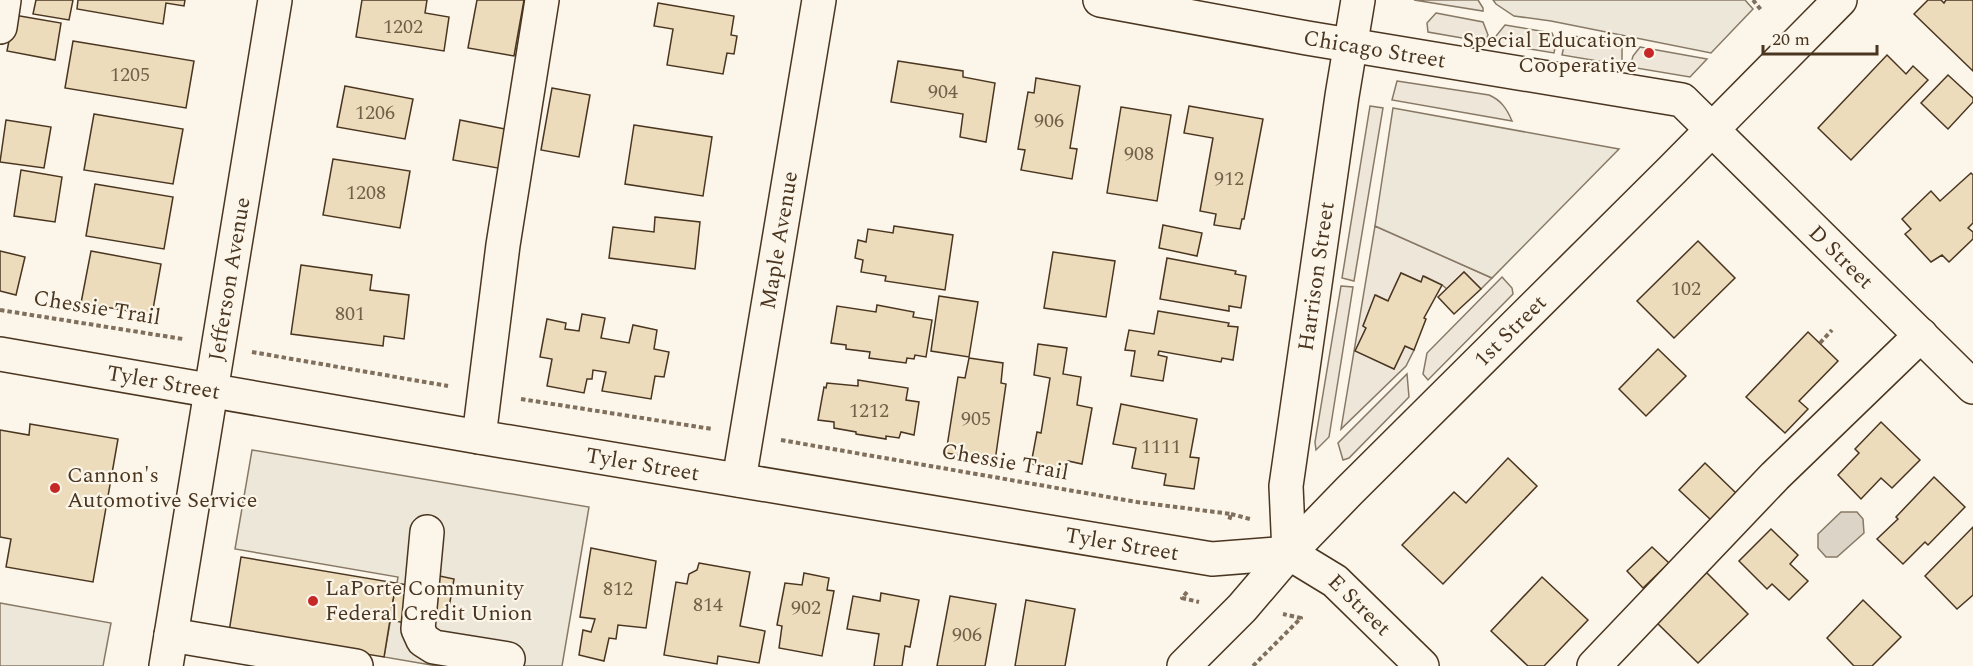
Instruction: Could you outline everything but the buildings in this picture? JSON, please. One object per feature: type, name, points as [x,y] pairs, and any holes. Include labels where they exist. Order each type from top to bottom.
[{"type":"street","points":[[0,27],[4,0]]},
{"type":"street","name":"Jefferson Avenue","points":[[168,651],[275,0]]},
{"type":"street","points":[[479,437],[503,245],[542,0]]},
{"type":"street","name":"Maple Avenue","points":[[739,480],[819,0]]},
{"type":"street","name":"Chicago Street","points":[[1100,0],[1351,45],[1682,100],[1712,127]]},
{"type":"street","name":"Harrison Street","points":[[1289,553],[1286,486],[1358,0]]},
{"type":"street","name":"1st Street","points":[[1184,666],[1242,608],[1289,553],[1840,0]]},
{"type":"street","name":"D Street","points":[[1712,127],[1973,387]]},
{"type":"street","points":[[1594,666],[1775,476],[1921,335]]},
{"type":"street","name":"Tyler Street","points":[[0,354],[211,392],[1212,559],[1289,553]]},
{"type":"street","points":[[427,532],[418,628],[423,640],[434,647],[508,659]]},
{"type":"street","name":"E Street","points":[[1289,553],[1335,581],[1422,666]]},
{"type":"street","points":[[168,651],[356,666]]},
{"type":"path","points":[[1753,0],[1761,10]]},
{"type":"path","name":"Chessie Trail","points":[[0,310],[188,340]]},
{"type":"path","points":[[1820,343],[1832,330]]},
{"type":"path","name":"Chessie Trail","points":[[774,439],[1128,500],[1250,518]]},
{"type":"path","points":[[1228,524],[1231,514]]},
{"type":"path","points":[[1193,585],[1182,598],[1201,602]]},
{"type":"path","points":[[1253,666],[1307,611]]},
{"type":"path","points":[[1278,613],[1301,618]]},
{"type":"shaded area","points":[[1414,0],[1478,0],[1483,11]]},
{"type":"shaded area","points":[[1493,0],[1745,0],[1753,9],[1711,53],[1551,21],[1514,16]]},
{"type":"shaded area","points":[[1436,13],[1483,22],[1488,35],[1485,42],[1428,32],[1427,23]]},
{"type":"shaded area","points":[[1505,25],[1552,33],[1556,43],[1554,53],[1494,43],[1496,36]]},
{"type":"shaded area","points":[[1574,36],[1622,45],[1622,65],[1562,55],[1564,46]]},
{"type":"shaded area","points":[[1640,47],[1707,59],[1690,77],[1630,67],[1633,56]]},
{"type":"shaded area","points":[[1397,81],[1489,95],[1503,105],[1512,121],[1392,100]]},
{"type":"shaded area","points":[[1370,106],[1383,108],[1354,281],[1342,278]]},
{"type":"shaded area","points":[[1393,108],[1619,149],[1492,278],[1375,226]]},
{"type":"shaded area","points":[[1375,226],[1492,278],[1481,289],[1464,272],[1447,289],[1424,276],[1421,282],[1401,273],[1388,301],[1376,295],[1363,326],[1366,328],[1356,351],[1394,369],[1405,346],[1414,350],[1406,366],[1341,429]]},
{"type":"shaded area","points":[[1502,277],[1512,288],[1513,294],[1428,380],[1423,374],[1427,353]]},
{"type":"shaded area","points":[[1341,286],[1353,287],[1329,437],[1316,450],[1315,442]]},
{"type":"shaded area","points":[[1407,374],[1409,397],[1349,458],[1343,460],[1338,443]]},
{"type":"shaded area","points":[[252,450],[589,507],[562,666],[437,666],[384,657],[398,577],[235,549]]},
{"type":"shaded area","points":[[1841,512],[1857,512],[1863,519],[1864,533],[1837,557],[1826,557],[1818,548],[1818,534]]},
{"type":"shaded area","points":[[0,603],[111,623],[103,666],[0,666]]},
{"type":"place","name":"Special Education Cooperative","points":[[1649,53]]},
{"type":"place","name":"Cannon's Automotive Service","points":[[55,488]]},
{"type":"place","name":"LaPorte Community Federal Credit Union","points":[[313,601]]}]
